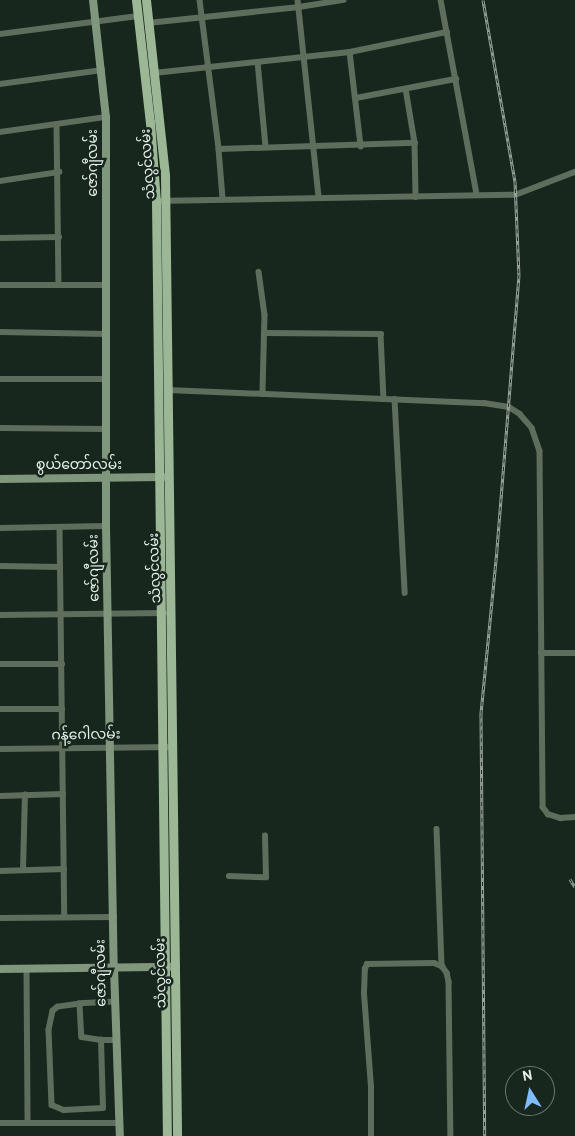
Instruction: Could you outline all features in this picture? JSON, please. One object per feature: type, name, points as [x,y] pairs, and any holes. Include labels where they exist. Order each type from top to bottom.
[{"type":"main road","name":"သံလွင်လမ်း","points":[[136,0],[144,18],[154,73],[165,176],[160,201],[158,342],[163,477],[172,613],[164,856],[167,1136]]},
{"type":"main road","name":"သံလွင်လမ်း","points":[[146,0],[144,18],[150,122],[160,201],[167,342],[168,390],[163,477],[162,613],[174,856],[177,1136]]},
{"type":"main road","points":[[158,342],[167,342]]},
{"type":"main road","points":[[164,856],[174,856]]},
{"type":"main road","points":[[167,1109],[177,1109]]},
{"type":"street","name":"ဇော်ဂျီလမ်း","points":[[93,0],[106,116],[108,479],[106,526],[114,968],[120,1136]]},
{"type":"street","points":[[200,0],[219,149],[223,199]]},
{"type":"street","points":[[298,0],[319,198]]},
{"type":"street","points":[[0,34],[96,20],[202,17],[299,7],[343,0]]},
{"type":"street","points":[[441,0],[477,196]]},
{"type":"street","points":[[154,73],[350,52],[447,32]]},
{"type":"street","points":[[350,52],[361,146]]},
{"type":"street","points":[[258,62],[266,147]]},
{"type":"street","points":[[0,84],[102,70]]},
{"type":"street","points":[[356,98],[456,79]]},
{"type":"street","points":[[406,89],[415,143],[416,197]]},
{"type":"street","points":[[0,132],[106,116]]},
{"type":"street","points":[[57,124],[59,172],[58,285]]},
{"type":"street","points":[[219,149],[415,143]]},
{"type":"street","points":[[0,181],[59,172]]},
{"type":"street","points":[[160,201],[520,194],[575,172]]},
{"type":"street","points":[[0,238],[58,238]]},
{"type":"street","points":[[259,272],[265,334],[262,394]]},
{"type":"street","points":[[0,285],[106,284]]},
{"type":"street","points":[[0,332],[107,334]]},
{"type":"street","points":[[265,334],[381,334],[384,399]]},
{"type":"street","points":[[0,379],[107,379]]},
{"type":"street","points":[[168,390],[498,405],[514,411],[532,428],[540,451],[543,807],[548,814],[560,818],[575,817]]},
{"type":"street","points":[[395,400],[405,593]]},
{"type":"street","points":[[0,428],[107,429]]},
{"type":"street","name":"စွယ်တော်လမ်း","points":[[0,479],[163,477]]},
{"type":"street","points":[[0,528],[106,526]]},
{"type":"street","points":[[60,528],[65,917]]},
{"type":"street","points":[[0,566],[60,567]]},
{"type":"street","points":[[0,615],[172,613]]},
{"type":"street","points":[[542,653],[575,653]]},
{"type":"street","points":[[0,664],[62,664]]},
{"type":"street","points":[[0,709],[62,709]]},
{"type":"street","name":"ဂန့်ဂေါလမ်း","points":[[0,749],[168,747]]},
{"type":"street","points":[[0,796],[63,794]]},
{"type":"street","points":[[23,870],[25,795]]},
{"type":"street","points":[[437,829],[442,966],[447,973],[449,982],[451,1136]]},
{"type":"street","points":[[229,876],[266,877],[265,836]]},
{"type":"street","points":[[0,871],[64,869]]},
{"type":"street","points":[[0,918],[114,917]]},
{"type":"street","points":[[370,1136],[371,1087],[364,993],[368,964],[434,963],[442,966]]},
{"type":"street","points":[[0,969],[176,967]]},
{"type":"street","points":[[27,969],[28,1124]]},
{"type":"street","points":[[101,1040],[103,1108],[76,1111],[56,1108],[51,1102],[50,1018],[58,1007],[116,1002]]},
{"type":"street","points":[[80,1004],[82,1037],[117,1040]]},
{"type":"street","points":[[0,1123],[120,1123]]},
{"type":"railway","points":[[483,0],[515,181],[519,275],[497,550],[481,714],[485,1136]]},
{"type":"railway","points":[[570,879],[575,887]]}]
